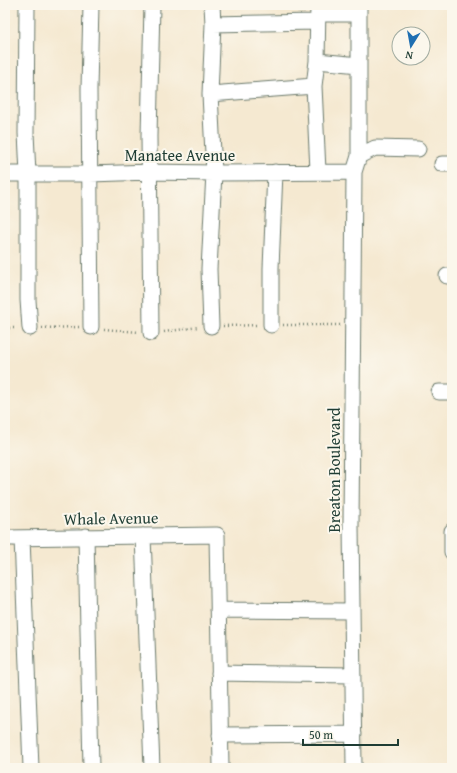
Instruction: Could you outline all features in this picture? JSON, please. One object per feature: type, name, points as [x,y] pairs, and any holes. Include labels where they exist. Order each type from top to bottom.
[{"type":"street","points":[[27,5],[26,133],[28,174],[28,300],[30,328]]},
{"type":"street","points":[[91,5],[89,89],[91,327]]},
{"type":"street","points":[[151,333],[149,136],[152,5]]},
{"type":"street","points":[[211,326],[209,269],[214,173],[210,94],[213,24],[212,5]]},
{"type":"street","points":[[213,24],[359,9]]},
{"type":"street","name":"Breaton Boulevard","points":[[354,768],[351,525],[354,172],[359,156],[359,9]]},
{"type":"street","points":[[318,14],[317,61],[314,86],[318,171]]},
{"type":"street","points":[[317,61],[360,65]]},
{"type":"street","points":[[210,94],[314,86]]},
{"type":"street","points":[[359,156],[375,148],[418,149]]},
{"type":"street","name":"Manatee Avenue","points":[[5,174],[318,171],[354,172]]},
{"type":"street","points":[[271,325],[271,268],[275,172]]},
{"type":"street","points":[[452,531],[452,552]]},
{"type":"street","name":"Whale Avenue","points":[[5,538],[217,535],[218,610]]},
{"type":"street","points":[[86,536],[91,768]]},
{"type":"street","points":[[143,536],[152,768]]},
{"type":"street","points":[[22,538],[31,768]]},
{"type":"street","points":[[220,768],[218,610],[352,611]]},
{"type":"street","points":[[219,673],[353,675]]},
{"type":"street","points":[[220,735],[354,734]]},
{"type":"path","points":[[5,328],[91,327],[151,333],[211,326],[353,326]]}]
